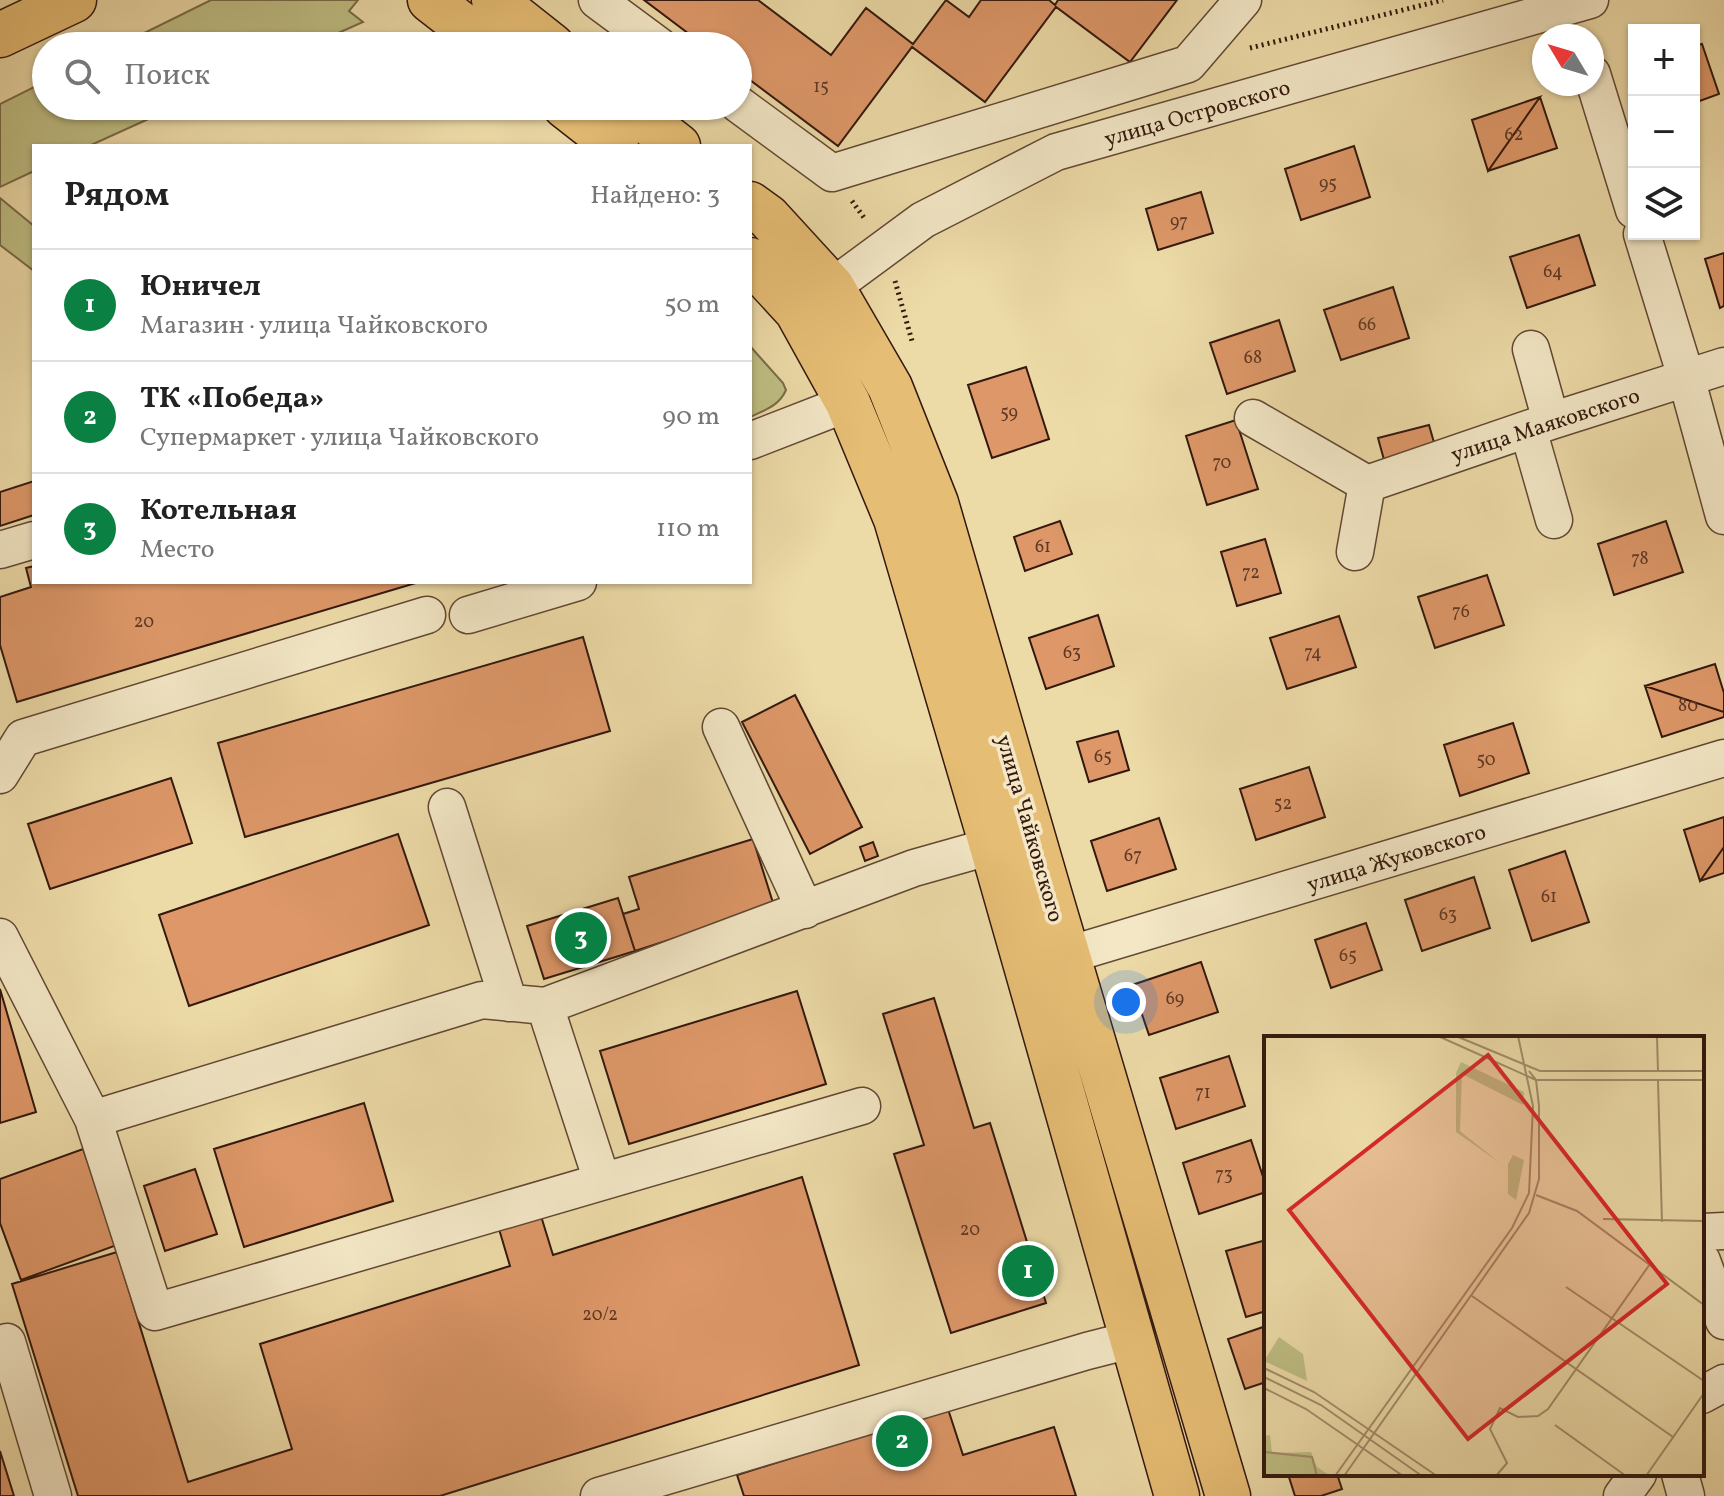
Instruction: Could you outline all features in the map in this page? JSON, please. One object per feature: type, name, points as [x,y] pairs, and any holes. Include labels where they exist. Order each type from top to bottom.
[{"type":"main road","points":[[0,35],[74,0]]},
{"type":"main road","points":[[430,0],[471,32]]},
{"type":"main road","points":[[494,0],[534,32]]},
{"type":"main road","points":[[594,126],[670,144]]},
{"type":"main road","name":"улица Чайковского","points":[[752,205],[768,217],[832,287],[890,387],[936,503],[1228,1496]]},
{"type":"main road","name":"улица Чайковского","points":[[752,262],[797,311],[848,403],[896,519],[1177,1496]]},
{"type":"main road","points":[[797,311],[832,287]]},
{"type":"street","points":[[597,0],[640,32]]},
{"type":"street","points":[[752,114],[832,173],[1188,64],[1243,0]]},
{"type":"street","name":"улица Островского","points":[[832,287],[923,220],[1056,152],[1578,10]]},
{"type":"street","points":[[1599,96],[1628,191]]},
{"type":"street","points":[[1644,240],[1724,516]]},
{"type":"street","points":[[1531,349],[1554,520]]},
{"type":"street","name":"улица Маяковского","points":[[1367,484],[1724,366]]},
{"type":"street","points":[[752,440],[848,403]]},
{"type":"street","points":[[1253,418],[1367,484],[1355,552]]},
{"type":"street","points":[[0,550],[32,541]]},
{"type":"street","points":[[468,615],[571,584]]},
{"type":"street","points":[[0,775],[23,738],[427,615]]},
{"type":"street","points":[[721,727],[805,910]]},
{"type":"street","name":"улица Жуковского","points":[[1068,955],[1724,758]]},
{"type":"street","points":[[447,807],[509,1003]]},
{"type":"street","points":[[93,1119],[482,1000],[545,1006],[914,868],[992,846]]},
{"type":"street","points":[[0,937],[93,1119],[155,1312],[862,1106]]},
{"type":"street","points":[[545,1006],[602,1181]]},
{"type":"street","points":[[1704,1232],[1724,1231]]},
{"type":"street","points":[[1704,1266],[1724,1321]]},
{"type":"street","points":[[599,1496],[1134,1339]]},
{"type":"street","points":[[7,1342],[53,1496]]},
{"type":"street","points":[[1704,1394],[1724,1383]]},
{"type":"street","points":[[1622,1496],[1637,1476]]},
{"type":"street","points":[[1681,1476],[1686,1496]]},
{"type":"path","points":[[1248,49],[1443,0]]},
{"type":"shaded area","points":[[211,0],[358,0],[349,11],[363,22],[340,32],[146,32]]},
{"type":"shaded area","points":[[32,88],[32,120],[146,120],[93,144],[32,144],[32,172],[0,187],[0,104]]},
{"type":"shaded area","points":[[0,198],[32,224],[32,269],[0,245]]},
{"type":"shaded area","points":[[752,348],[786,390],[766,410],[752,416]]},
{"type":"building","points":[[644,0],[758,0],[831,55],[866,8],[913,44],[946,0],[969,17],[981,0],[1049,0],[1055,5],[1058,0],[1177,0],[1130,62],[1056,7],[985,102],[912,47],[838,146],[752,82],[752,32],[686,32]]},
{"type":"building","points":[[1700,44],[1719,94],[1700,101],[1700,96]]},
{"type":"building","points":[[1540,97],[1557,148],[1488,171],[1472,120]]},
{"type":"building","points":[[1540,97],[1488,171],[1472,120]]},
{"type":"building","points":[[1354,146],[1370,197],[1301,220],[1285,169]]},
{"type":"building","points":[[1201,192],[1213,233],[1158,250],[1146,209]]},
{"type":"building","points":[[1579,235],[1595,285],[1527,308],[1510,257]]},
{"type":"building","points":[[1724,253],[1724,306],[1720,308],[1705,259]]},
{"type":"building","points":[[1393,287],[1409,338],[1341,360],[1324,310]]},
{"type":"building","points":[[1279,320],[1295,371],[1227,394],[1210,343]]},
{"type":"building","points":[[1026,367],[1049,439],[992,458],[968,385]]},
{"type":"building","points":[[1236,420],[1258,489],[1207,505],[1186,436]]},
{"type":"building","points":[[1429,425],[1437,453],[1386,467],[1378,438]]},
{"type":"building","points":[[32,482],[32,516],[0,526],[0,492]]},
{"type":"building","points":[[1060,521],[1072,554],[1025,571],[1014,537]]},
{"type":"building","points":[[1666,521],[1683,572],[1614,595],[1598,544]]},
{"type":"building","points":[[1265,539],[1281,593],[1237,606],[1221,552]]},
{"type":"building","points":[[32,566],[32,584],[412,584],[17,702],[0,645],[0,597],[31,587],[26,568]]},
{"type":"building","points":[[1487,575],[1504,625],[1435,648],[1418,597]]},
{"type":"building","points":[[1098,615],[1114,666],[1046,689],[1029,638]]},
{"type":"building","points":[[1339,616],[1356,667],[1287,689],[1270,638]]},
{"type":"building","points":[[583,637],[610,731],[245,837],[218,743]]},
{"type":"building","points":[[1715,664],[1724,693],[1724,717],[1662,737],[1645,686]]},
{"type":"building","points":[[1645,686],[1724,712],[1724,717],[1662,737]]},
{"type":"building","points":[[795,695],[862,827],[810,854],[742,722]]},
{"type":"building","points":[[1513,723],[1529,773],[1460,796],[1444,745]]},
{"type":"building","points":[[1118,731],[1129,770],[1089,782],[1077,742]]},
{"type":"building","points":[[1309,767],[1325,817],[1256,840],[1240,789]]},
{"type":"building","points":[[171,778],[192,843],[50,889],[28,824]]},
{"type":"building","points":[[1724,817],[1724,873],[1700,881],[1684,830]]},
{"type":"building","points":[[1724,817],[1724,847],[1700,881],[1684,830]]},
{"type":"building","points":[[1159,818],[1176,869],[1107,891],[1091,841]]},
{"type":"building","points":[[398,834],[429,925],[189,1006],[159,915]]},
{"type":"building","points":[[753,839],[774,906],[635,951],[623,914],[639,909],[629,877]]},
{"type":"building","points":[[873,842],[878,856],[865,861],[860,847]]},
{"type":"building","points":[[1565,851],[1589,922],[1532,941],[1509,870]]},
{"type":"building","points":[[1474,877],[1490,928],[1422,951],[1405,900]]},
{"type":"building","points":[[618,898],[635,951],[544,979],[527,926]]},
{"type":"building","points":[[1366,923],[1382,970],[1331,988],[1315,940]]},
{"type":"building","points":[[1201,962],[1218,1012],[1149,1035],[1132,985]]},
{"type":"building","points":[[0,989],[36,1112],[0,1123]]},
{"type":"building","points":[[797,991],[826,1084],[629,1144],[600,1051]]},
{"type":"building","points":[[934,998],[974,1128],[990,1123],[1046,1303],[951,1333],[894,1154],[924,1145],[883,1014]]},
{"type":"building","points":[[1229,1056],[1245,1106],[1176,1129],[1160,1078]]},
{"type":"building","points":[[364,1103],[393,1201],[244,1247],[214,1149]]},
{"type":"building","points":[[1251,1140],[1264,1180],[1264,1193],[1199,1214],[1183,1163]]},
{"type":"building","points":[[83,1149],[117,1245],[21,1280],[0,1223],[0,1179]]},
{"type":"building","points":[[195,1169],[217,1234],[165,1251],[144,1186]]},
{"type":"building","points":[[802,1177],[859,1365],[440,1496],[78,1496],[12,1284],[117,1252],[188,1482],[292,1449],[260,1344],[510,1266],[499,1229],[541,1216],[553,1255]]},
{"type":"building","points":[[1264,1241],[1264,1312],[1246,1317],[1226,1251]]},
{"type":"building","points":[[1264,1327],[1264,1383],[1245,1389],[1228,1339]]},
{"type":"building","points":[[948,1409],[963,1455],[1054,1427],[1076,1496],[744,1496],[737,1475]]},
{"type":"building","points":[[0,1451],[14,1496],[0,1496]]},
{"type":"building","points":[[1289,1476],[1338,1476],[1342,1489],[1321,1496],[1295,1496]]},
{"type":"place","name":"Котельная","points":[[581,938]]},
{"type":"place","name":"Юничел","points":[[1028,1271]]},
{"type":"place","name":"ТК «Победа»","points":[[902,1441]]}]
